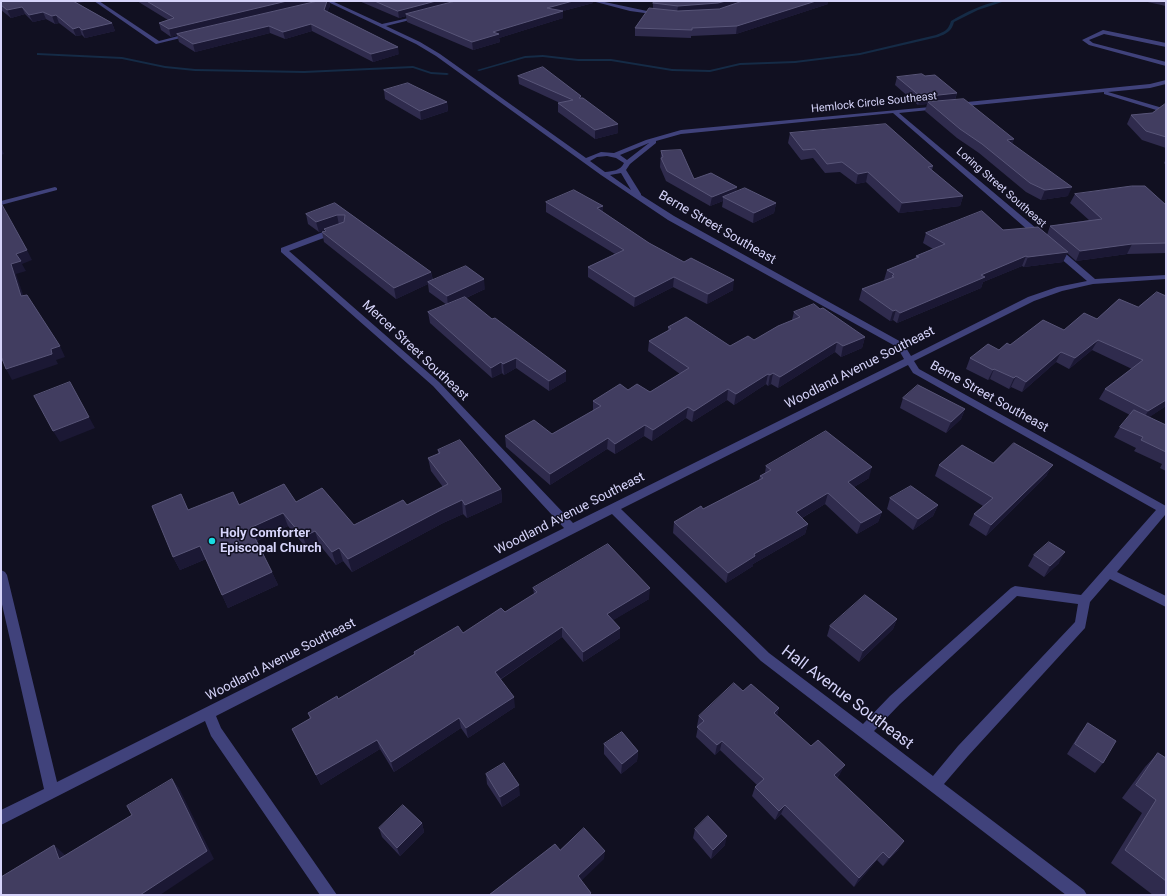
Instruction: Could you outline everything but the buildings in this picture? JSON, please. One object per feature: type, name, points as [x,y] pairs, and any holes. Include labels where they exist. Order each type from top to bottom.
[{"type":"street","points":[[96,1],[158,43],[196,34]]},
{"type":"street","points":[[594,1],[630,10],[666,15]]},
{"type":"street","name":"Berne Street Southeast","points":[[327,2],[382,26],[438,55],[604,174],[671,218],[900,345],[916,371],[1164,510]]},
{"type":"street","points":[[382,26],[425,15]]},
{"type":"street","points":[[1166,45],[1103,32],[1084,40],[1091,44],[1166,64]]},
{"type":"street","name":"Hemlock Circle Southeast","points":[[615,155],[642,143],[681,132],[1100,91],[1166,82]]},
{"type":"street","points":[[1100,91],[1166,111]]},
{"type":"street","name":"Loring Street Southeast","points":[[894,111],[1045,240]]},
{"type":"street","name":"Berne Street Southeast","points":[[539,127],[580,150],[600,155],[615,155],[620,157],[625,166],[630,183],[643,200]]},
{"type":"street","name":"Hemlock Circle Southeast","points":[[625,166],[656,139]]},
{"type":"street","name":"Berne Street Southeast","points":[[586,161],[589,158],[600,155]]},
{"type":"street","points":[[604,174],[612,173],[625,166]]},
{"type":"street","points":[[1,203],[55,189]]},
{"type":"street","points":[[288,249],[343,228]]},
{"type":"street","points":[[288,249],[288,244],[327,229]]},
{"type":"street","name":"Loring Street Southeast","points":[[1051,246],[1093,282]]},
{"type":"street","name":"Mercer Street Southeast","points":[[288,249],[436,384],[572,529]]},
{"type":"street","name":"Woodland Avenue Southeast","points":[[1,818],[208,712],[1031,299],[1060,289],[1093,282],[1166,277]]},
{"type":"street","name":"Hall Avenue Southeast","points":[[613,508],[764,657],[1079,895]]},
{"type":"street","points":[[934,786],[963,751],[1081,624],[1084,600],[1164,510]]},
{"type":"street","points":[[1109,573],[1166,602]]},
{"type":"street","points":[[1,575],[52,792]]},
{"type":"street","points":[[864,732],[895,700],[1015,590],[1084,600]]},
{"type":"street","points":[[208,712],[216,732],[329,895]]},
{"type":"waterway","points":[[479,70],[525,57],[543,56],[578,60],[611,60],[672,70],[710,71],[740,64],[795,62],[860,54],[937,36],[947,32],[951,27],[952,22],[964,15],[983,6],[1003,1]]},
{"type":"waterway","points":[[38,54],[122,58],[165,67],[195,70],[304,72],[413,67],[431,73],[447,74]]},
{"type":"place","name":"Holy Comforter Episcopal Church","points":[[212,541]]}]
